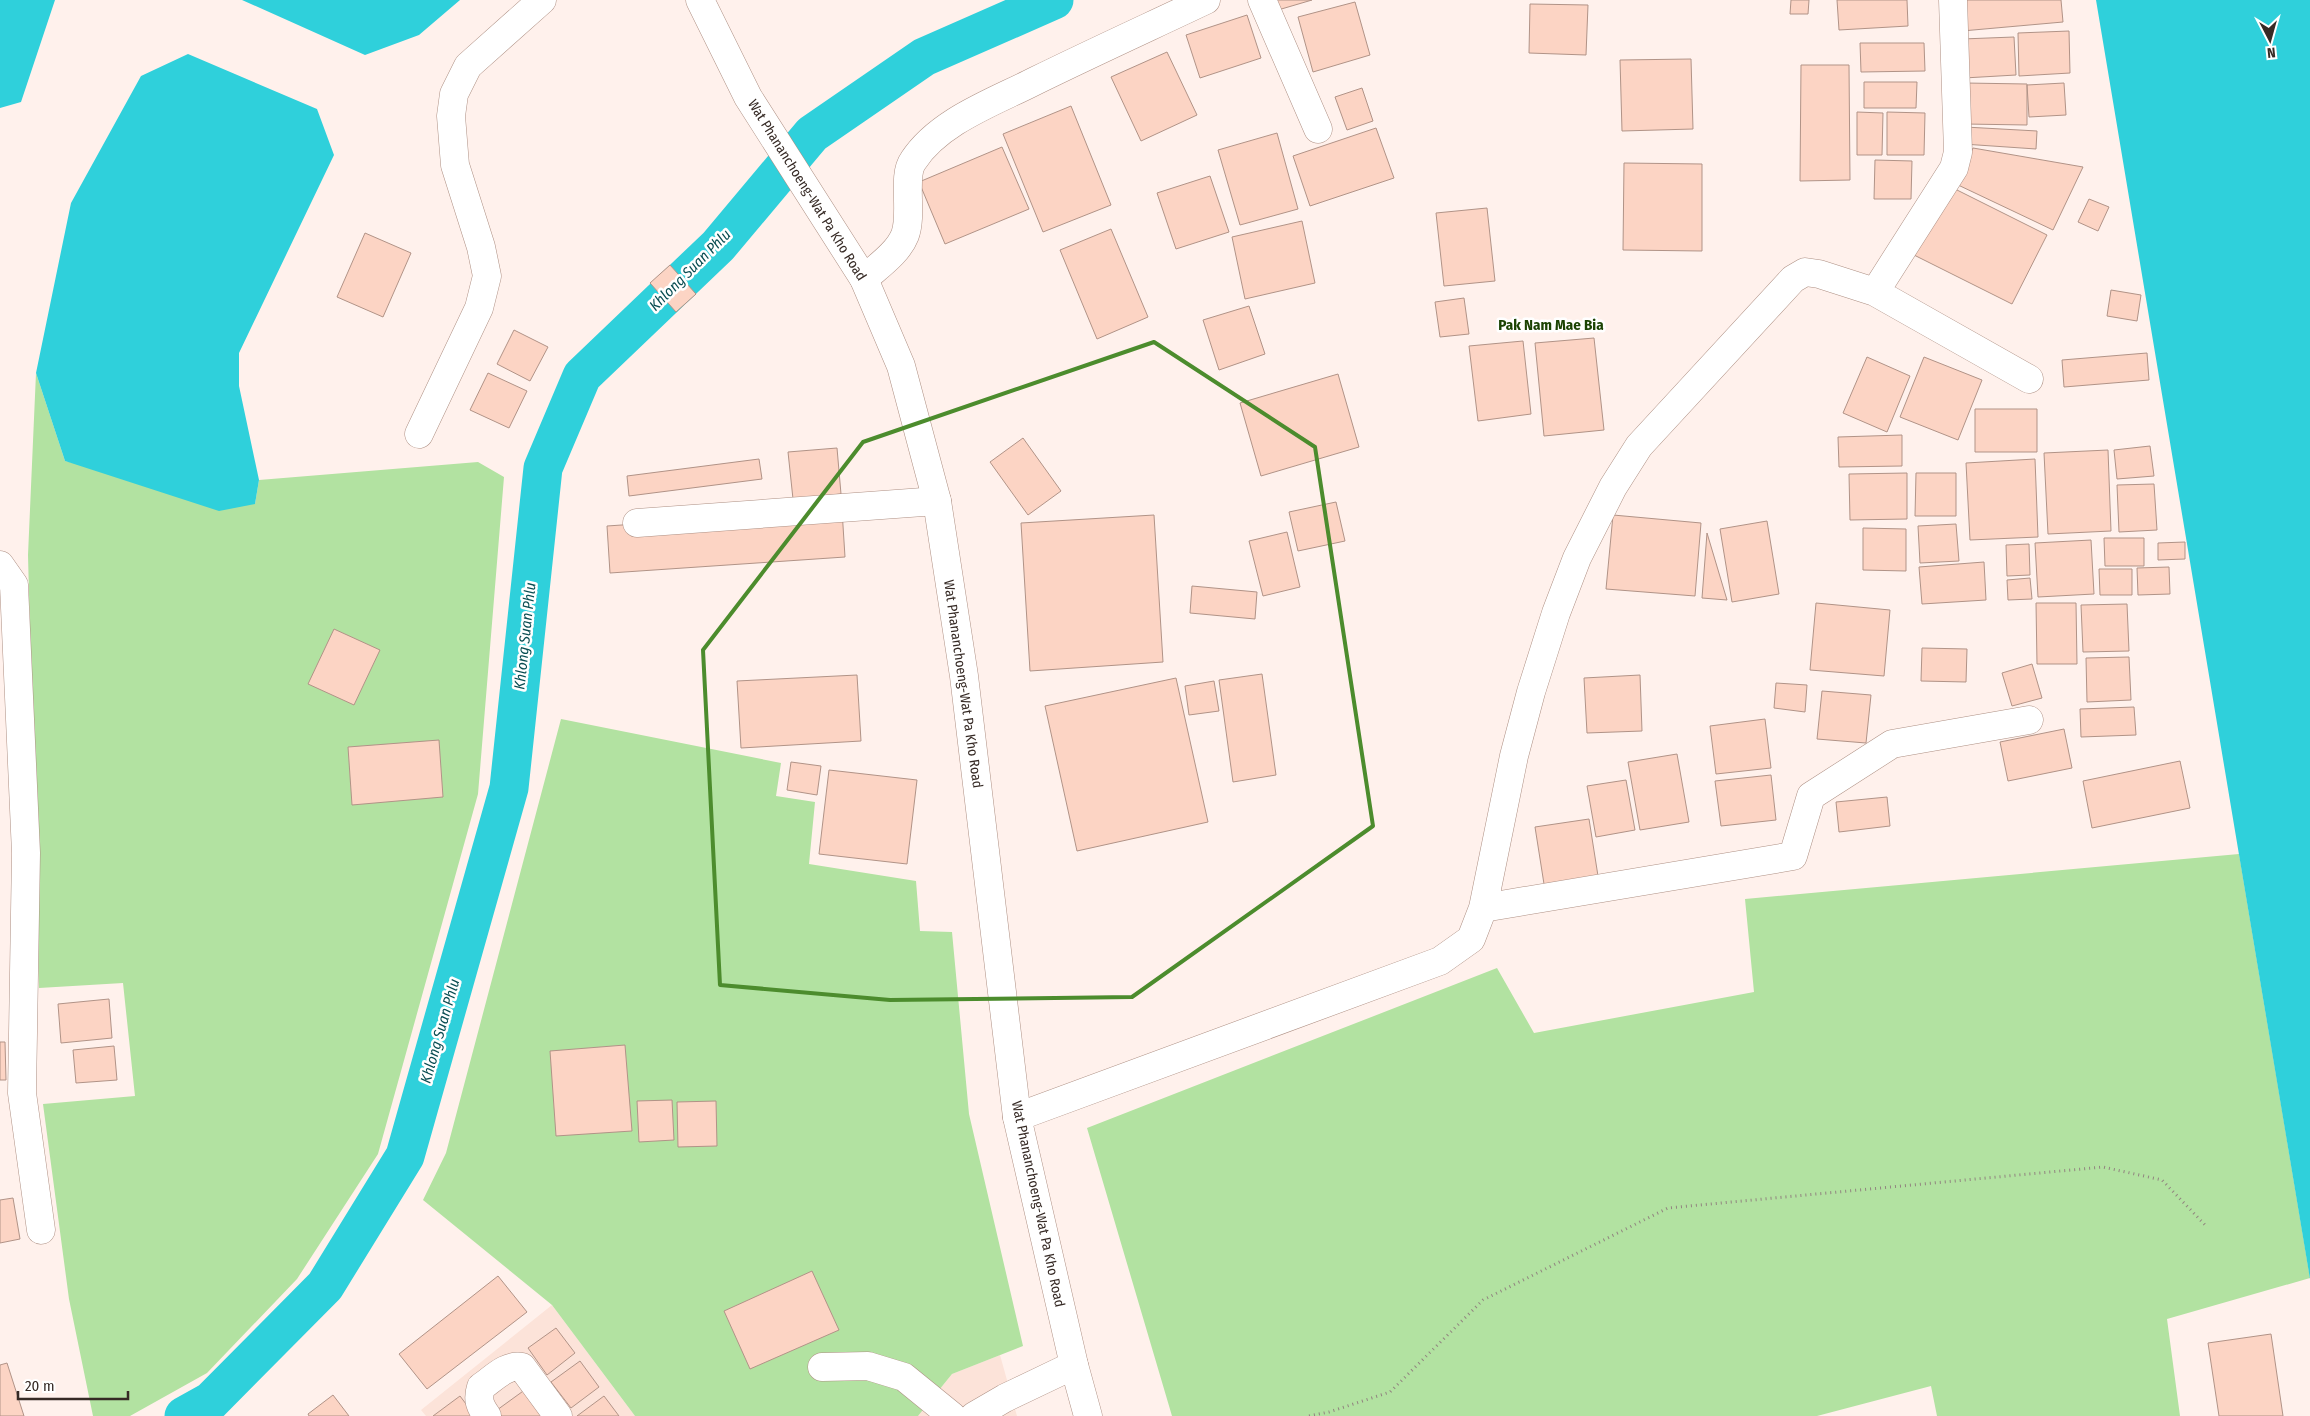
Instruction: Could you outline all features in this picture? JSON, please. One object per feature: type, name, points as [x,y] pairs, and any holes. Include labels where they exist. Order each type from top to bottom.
[{"type":"street","points":[[419,434],[479,308],[487,276],[481,247],[455,165],[451,116],[454,94],[468,66],[542,0]]},
{"type":"street","name":"Wat Phananchoeng-Wat Pa Kho Road","points":[[700,0],[748,97],[829,227],[864,279],[900,366],[937,501],[964,676],[1017,1117],[1074,1365],[1088,1416]]},
{"type":"street","points":[[864,279],[892,254],[905,236],[910,210],[908,180],[911,162],[936,136],[970,113],[1091,53],[1206,0]]},
{"type":"street","points":[[1262,0],[1318,129]]},
{"type":"street","points":[[1874,292],[1954,168],[1958,152],[1953,0]]},
{"type":"street","points":[[1017,1117],[1440,961],[1471,939],[1483,908],[1514,756],[1556,614],[1577,558],[1613,487],[1634,454],[1793,279],[1805,272],[1819,274],[1874,292],[2029,379]]},
{"type":"street","points":[[637,523],[937,501]]},
{"type":"street","points":[[0,565],[14,585],[26,853],[22,1093],[41,1230]]},
{"type":"street","points":[[1483,908],[1793,856],[1811,796],[1892,744],[2029,720]]},
{"type":"street","points":[[974,1416],[1005,1398],[1074,1365]]},
{"type":"street","points":[[487,1416],[480,1406],[478,1397],[481,1387],[510,1367],[516,1366],[522,1367],[558,1416]]},
{"type":"street","points":[[822,1367],[868,1366],[904,1376],[952,1416]]},
{"type":"path","points":[[1309,1416],[1329,1412],[1390,1392],[1483,1300],[1668,1208],[2103,1167],[2162,1180],[2207,1227]]},
{"type":"highlighted area","points":[[1154,342],[1315,447],[1373,826],[1132,997],[890,1000],[720,985],[703,650],[863,442]]},
{"type":"shaded area","points":[[552,1305],[635,1416],[426,1416],[421,1410]]},
{"type":"shaded area","points":[[1000,1355],[1017,1416],[918,1416],[952,1374]]},
{"type":"green space","points":[[36,373],[65,461],[255,504],[259,480],[478,462],[504,477],[478,794],[378,1154],[297,1279],[207,1373],[130,1416],[93,1416],[69,1299],[43,1104],[135,1096],[123,983],[39,988],[28,555]]},
{"type":"green space","points":[[561,719],[781,763],[776,796],[815,802],[809,864],[916,881],[920,931],[952,932],[969,1114],[1023,1346],[952,1374],[918,1416],[635,1416],[552,1305],[423,1200],[446,1153]]},
{"type":"green space","points":[[2239,854],[2310,1278],[2167,1319],[2180,1416],[1937,1416],[1931,1386],[1817,1416],[1172,1416],[1087,1128],[1497,968],[1534,1033],[1754,992],[1745,899]]},
{"type":"water","points":[[0,0],[55,0],[21,102],[0,108]]},
{"type":"water","points":[[242,0],[460,0],[419,35],[365,55]]},
{"type":"water","points":[[2096,0],[2310,0],[2310,1279]]},
{"type":"water","points":[[188,54],[317,109],[334,155],[239,353],[239,386],[259,480],[255,504],[219,511],[65,461],[36,373],[71,203],[141,76]]},
{"type":"building","points":[[1274,0],[1312,0],[1278,10]]},
{"type":"building","points":[[1791,0],[1809,0],[1808,14],[1790,14]]},
{"type":"building","points":[[1837,0],[1907,0],[1908,26],[1839,30]]},
{"type":"building","points":[[1959,0],[2061,0],[2063,22],[1962,31]]},
{"type":"building","points":[[1355,2],[1370,55],[1313,72],[1298,17]]},
{"type":"building","points":[[1530,4],[1588,5],[1586,55],[1529,53]]},
{"type":"building","points":[[1247,15],[1261,58],[1200,78],[1186,35]]},
{"type":"building","points":[[2069,31],[2070,73],[2019,76],[2018,33]]},
{"type":"building","points":[[2014,37],[2016,75],[1964,78],[1962,39]]},
{"type":"building","points":[[1860,43],[1924,43],[1925,71],[1861,72]]},
{"type":"building","points":[[1167,52],[1197,115],[1141,141],[1111,77]]},
{"type":"building","points":[[1691,59],[1693,129],[1622,131],[1620,60]]},
{"type":"building","points":[[1801,65],[1849,65],[1850,180],[1800,181]]},
{"type":"building","points":[[1864,82],[1917,82],[1916,108],[1864,108]]},
{"type":"building","points":[[1965,83],[2027,84],[2027,125],[1965,124]]},
{"type":"building","points":[[2064,83],[2066,115],[2029,117],[2027,85]]},
{"type":"building","points":[[1362,88],[1373,121],[1347,130],[1335,97]]},
{"type":"building","points":[[1071,106],[1111,205],[1043,232],[1003,134]]},
{"type":"building","points":[[1857,112],[1883,113],[1882,155],[1857,155]]},
{"type":"building","points":[[1887,112],[1925,113],[1924,155],[1887,155]]},
{"type":"building","points":[[1965,127],[2037,131],[2036,149],[1963,144]]},
{"type":"building","points":[[1376,128],[1394,178],[1310,206],[1293,156]]},
{"type":"building","points":[[1277,133],[1298,209],[1240,225],[1218,150]]},
{"type":"building","points":[[1002,147],[1029,209],[945,244],[919,182]]},
{"type":"building","points":[[1973,148],[2083,167],[2053,230],[1956,184]]},
{"type":"building","points":[[1875,160],[1912,161],[1911,199],[1874,199]]},
{"type":"building","points":[[1624,163],[1702,164],[1702,251],[1623,250]]},
{"type":"building","points":[[1210,176],[1229,232],[1176,249],[1157,193]]},
{"type":"building","points":[[1949,186],[2047,235],[2012,304],[1914,255]]},
{"type":"building","points":[[2089,199],[2109,207],[2098,231],[2078,222]]},
{"type":"building","points":[[1487,208],[1495,281],[1444,286],[1436,213]]},
{"type":"building","points":[[1302,221],[1315,283],[1245,299],[1232,237]]},
{"type":"building","points":[[1111,229],[1148,317],[1097,339],[1060,250]]},
{"type":"building","points":[[365,233],[411,253],[383,317],[337,297]]},
{"type":"building","points":[[670,265],[696,294],[676,312],[650,283]]},
{"type":"building","points":[[2111,290],[2141,295],[2137,321],[2107,316]]},
{"type":"building","points":[[1464,298],[1469,334],[1440,337],[1435,302]]},
{"type":"building","points":[[1249,306],[1265,354],[1219,370],[1203,320]]},
{"type":"building","points":[[514,330],[548,347],[530,381],[497,364]]},
{"type":"building","points":[[1594,338],[1604,430],[1544,436],[1535,343]]},
{"type":"building","points":[[1523,341],[1531,414],[1478,421],[1469,346]]},
{"type":"building","points":[[2147,353],[2149,380],[2064,387],[2062,360]]},
{"type":"building","points":[[1867,357],[1910,376],[1887,432],[1843,413]]},
{"type":"building","points":[[1924,357],[1982,380],[1958,440],[1900,417]]},
{"type":"building","points":[[488,373],[527,391],[509,428],[470,410]]},
{"type":"building","points":[[1338,374],[1359,447],[1261,476],[1240,403]]},
{"type":"building","points":[[1975,409],[2037,409],[2037,452],[1975,452]]},
{"type":"building","points":[[1902,435],[1902,466],[1839,467],[1838,437]]},
{"type":"building","points":[[1023,438],[1061,491],[1028,515],[990,462]]},
{"type":"building","points":[[2150,446],[2154,476],[2117,479],[2114,450]]},
{"type":"building","points":[[837,448],[841,494],[793,499],[788,452]]},
{"type":"building","points":[[2108,450],[2111,531],[2048,534],[2044,453]]},
{"type":"building","points":[[759,459],[762,479],[629,496],[627,476]]},
{"type":"building","points":[[2035,459],[2038,537],[1970,540],[1966,463]]},
{"type":"building","points":[[1907,473],[1907,519],[1850,520],[1849,474]]},
{"type":"building","points":[[1916,473],[1956,473],[1956,516],[1915,516]]},
{"type":"building","points":[[2154,484],[2157,530],[2119,532],[2117,485]]},
{"type":"building","points":[[1336,502],[1345,541],[1298,551],[1289,512]]},
{"type":"building","points":[[842,510],[845,557],[610,573],[607,526]]},
{"type":"building","points":[[1154,515],[1163,662],[1030,671],[1021,523]]},
{"type":"building","points":[[1613,515],[1701,523],[1695,596],[1606,589]]},
{"type":"building","points":[[1767,521],[1779,594],[1732,602],[1720,529]]},
{"type":"building","points":[[1956,524],[1959,561],[1920,563],[1918,526]]},
{"type":"building","points":[[1863,528],[1906,529],[1906,571],[1863,570]]},
{"type":"building","points":[[1287,532],[1300,587],[1263,596],[1249,541]]},
{"type":"building","points":[[1707,533],[1727,600],[1702,598]]},
{"type":"building","points":[[2104,538],[2144,538],[2144,566],[2105,566]]},
{"type":"building","points":[[2091,540],[2094,594],[2038,597],[2035,543]]},
{"type":"building","points":[[2185,542],[2185,559],[2158,560],[2158,543]]},
{"type":"building","points":[[2029,544],[2030,575],[2007,576],[2006,545]]},
{"type":"building","points":[[1984,562],[1986,600],[1922,604],[1919,567]]},
{"type":"building","points":[[2169,567],[2170,594],[2138,595],[2137,568]]},
{"type":"building","points":[[2099,569],[2132,569],[2132,595],[2100,595]]},
{"type":"building","points":[[2030,578],[2032,599],[2008,600],[2007,580]]},
{"type":"building","points":[[1192,586],[1257,592],[1255,619],[1190,613]]},
{"type":"building","points":[[1816,603],[1890,610],[1884,676],[1810,670]]},
{"type":"building","points":[[2036,603],[2076,603],[2077,664],[2037,664]]},
{"type":"building","points":[[2127,604],[2129,651],[2083,652],[2081,605]]},
{"type":"building","points":[[334,629],[380,650],[354,705],[308,684]]},
{"type":"building","points":[[1922,648],[1967,649],[1966,682],[1921,681]]},
{"type":"building","points":[[2129,657],[2131,700],[2087,702],[2086,658]]},
{"type":"building","points":[[2032,664],[2042,698],[2012,706],[2002,673]]},
{"type":"building","points":[[1262,674],[1276,775],[1233,782],[1219,680]]},
{"type":"building","points":[[857,675],[861,741],[741,748],[737,681]]},
{"type":"building","points":[[1640,675],[1642,731],[1587,733],[1584,678]]},
{"type":"building","points":[[1176,678],[1208,822],[1077,851],[1045,706]]},
{"type":"building","points":[[1214,681],[1219,711],[1189,715],[1185,686]]},
{"type":"building","points":[[1776,683],[1807,685],[1805,712],[1774,708]]},
{"type":"building","points":[[1822,691],[1871,695],[1866,743],[1817,739]]},
{"type":"building","points":[[2134,707],[2136,735],[2081,737],[2080,709]]},
{"type":"building","points":[[1765,719],[1771,768],[1716,774],[1710,726]]},
{"type":"building","points":[[2064,729],[2072,768],[2008,781],[2000,742]]},
{"type":"building","points":[[439,740],[443,797],[352,805],[348,747]]},
{"type":"building","points":[[1677,754],[1689,822],[1640,830],[1628,762]]},
{"type":"building","points":[[2180,761],[2190,808],[2092,828],[2083,781]]},
{"type":"building","points":[[791,762],[821,766],[817,795],[787,790]]},
{"type":"building","points":[[829,770],[917,780],[907,864],[819,854]]},
{"type":"building","points":[[1771,775],[1776,820],[1721,826],[1715,781]]},
{"type":"building","points":[[1626,780],[1635,830],[1596,837],[1587,786]]},
{"type":"building","points":[[1887,797],[1890,826],[1839,832],[1836,802]]},
{"type":"building","points":[[1589,819],[1598,876],[1544,884],[1535,827]]},
{"type":"building","points":[[109,999],[112,1038],[61,1043],[58,1004]]},
{"type":"building","points":[[0,1042],[5,1042],[6,1080],[0,1080]]},
{"type":"building","points":[[625,1045],[632,1131],[556,1136],[550,1051]]},
{"type":"building","points":[[114,1046],[117,1080],[76,1083],[73,1050]]},
{"type":"building","points":[[672,1100],[674,1140],[639,1142],[637,1101]]},
{"type":"building","points":[[716,1101],[717,1146],[678,1147],[677,1102]]},
{"type":"building","points":[[13,1198],[20,1239],[0,1243],[0,1200]]},
{"type":"building","points":[[812,1271],[839,1330],[750,1369],[724,1311]]},
{"type":"building","points":[[498,1276],[527,1312],[427,1389],[399,1354]]},
{"type":"building","points":[[556,1328],[575,1353],[547,1375],[528,1348]]},
{"type":"building","points":[[2271,1334],[2283,1416],[2219,1416],[2208,1343]]},
{"type":"building","points":[[580,1361],[599,1387],[571,1408],[551,1382]]},
{"type":"building","points":[[7,1363],[24,1416],[0,1416],[0,1365]]},
{"type":"building","points":[[526,1389],[541,1416],[501,1416],[497,1410]]},
{"type":"building","points":[[333,1395],[349,1416],[309,1416],[308,1414]]},
{"type":"building","points":[[460,1396],[475,1416],[433,1416]]},
{"type":"building","points":[[604,1396],[619,1416],[577,1416]]},
{"type":"waterway","name":"Khlong Suan Phlu","points":[[184,1416],[211,1401],[325,1286],[405,1156],[509,788],[543,468],[582,376],[718,246],[812,134],[924,57],[1054,0]]},
{"type":"district","name":"Pak Nam Mae Bia","points":[[1551,325]]}]
